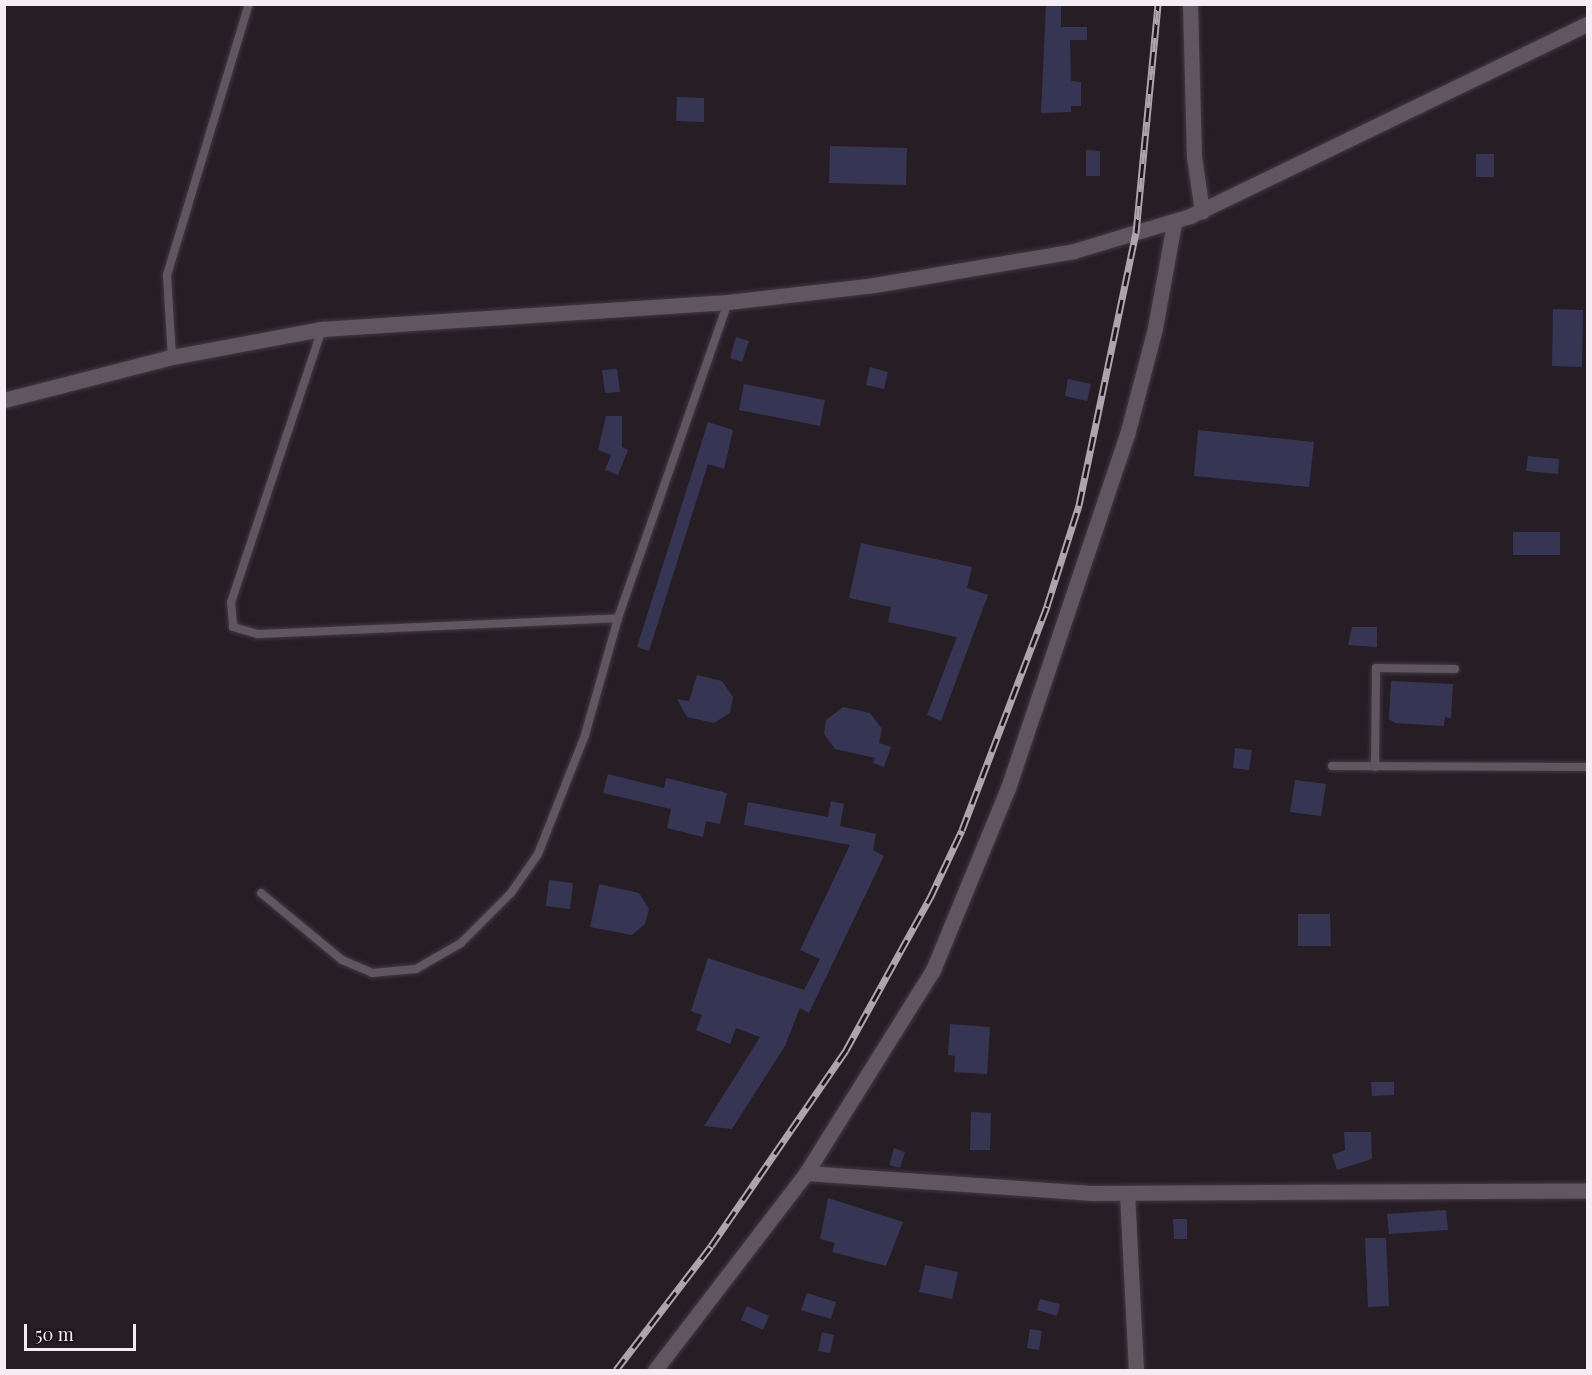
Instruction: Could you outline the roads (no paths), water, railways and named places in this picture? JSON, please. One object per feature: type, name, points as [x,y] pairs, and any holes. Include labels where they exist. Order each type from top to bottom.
[{"type":"street","points":[[1190,4],[1194,157],[1202,211]]},
{"type":"street","points":[[4,400],[172,357],[322,329],[728,302],[988,267],[1074,251],[1174,223],[1202,211],[1587,24]]},
{"type":"street","points":[[655,1371],[806,1173],[933,970],[1008,788],[1127,435],[1155,328],[1174,223]]},
{"type":"street","points":[[806,1173],[1003,1190],[1127,1193],[1587,1190]]},
{"type":"street","points":[[1127,1193],[1136,1371]]},
{"type":"lane","points":[[172,357],[167,275],[249,4]]},
{"type":"lane","points":[[261,893],[342,960],[372,973],[416,969],[460,943],[511,893],[538,854],[585,735],[618,618],[728,302]]},
{"type":"lane","points":[[322,329],[231,602],[233,627],[258,634],[618,618]]},
{"type":"lane","points":[[1375,767],[1376,668],[1455,669]]},
{"type":"lane","points":[[1332,766],[1587,767]]},
{"type":"railway","points":[[616,1370],[711,1246],[846,1050],[930,898],[962,830],[1047,606],[1079,505],[1136,233],[1158,4]]}]
